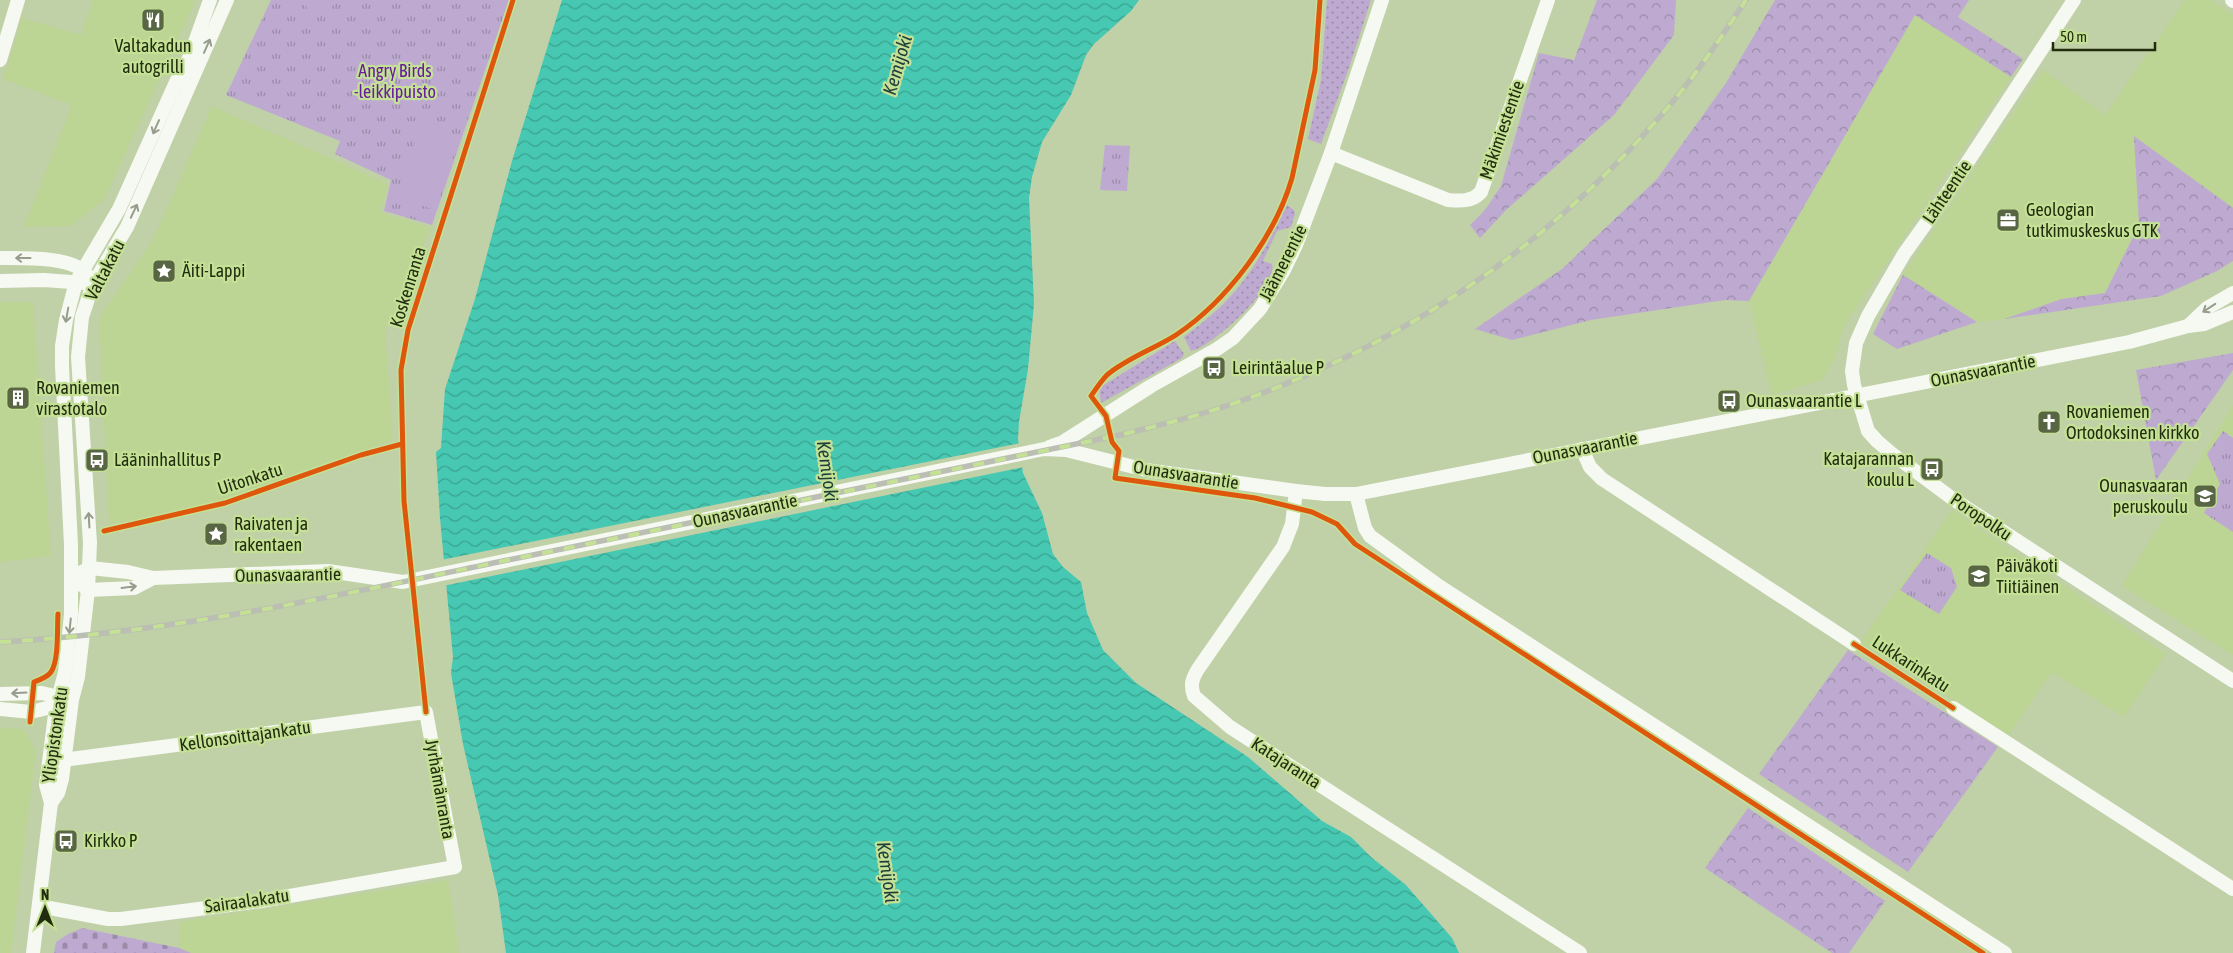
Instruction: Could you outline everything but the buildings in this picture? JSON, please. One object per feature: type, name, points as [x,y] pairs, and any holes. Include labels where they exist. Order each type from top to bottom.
[{"type":"street","points":[[0,60],[18,0]]},
{"type":"street","name":"Valtakatu","points":[[72,577],[62,346],[68,308],[76,282],[118,210],[176,82],[190,56],[210,0]]},
{"type":"street","name":"Valtakatu","points":[[88,590],[90,568],[86,465],[78,357],[81,323],[93,284],[127,227],[227,0]]},
{"type":"street","name":"Jäämerentie","points":[[1044,449],[1063,442],[1151,386],[1217,349],[1247,325],[1260,309],[1284,270],[1296,245],[1330,153],[1382,0]]},
{"type":"street","name":"Mäkimiestentie","points":[[1330,153],[1448,200],[1462,202],[1476,197],[1481,192],[1548,0]]},
{"type":"street","name":"Lähteentie","points":[[1857,395],[1852,371],[1860,330],[1904,254],[1944,198],[2074,0]]},
{"type":"street","points":[[0,258],[67,263],[83,269],[93,284]]},
{"type":"street","points":[[0,282],[76,282],[93,284]]},
{"type":"street","name":"Ounasvaarantie","points":[[2188,326],[2207,308],[2233,293]]},
{"type":"street","name":"Ounasvaarantie","points":[[90,568],[128,572],[153,578],[328,571],[404,582],[1044,449],[1066,450],[1146,470],[1296,492],[1356,494],[1582,448],[2129,342],[2210,322],[2233,312]]},
{"type":"street","name":"Poropolku","points":[[1857,395],[1868,431],[1891,453],[1953,499],[2233,681]]},
{"type":"street","points":[[1088,427],[1086,436],[1090,452],[1100,459]]},
{"type":"street","name":"Lukkarinkatu","points":[[1582,448],[1590,467],[1602,479],[1854,644]]},
{"type":"street","name":"Katajaranta","points":[[1296,492],[1292,524],[1283,548],[1198,669],[1192,679],[1191,689],[1194,696],[1230,727],[1580,953]]},
{"type":"street","points":[[1356,494],[1365,528],[1370,536],[1436,584],[2005,953]]},
{"type":"street","points":[[88,590],[72,577],[90,568]]},
{"type":"street","name":"Yliopistonkatu","points":[[33,953],[51,803],[46,785],[62,701],[70,624],[72,577]]},
{"type":"street","name":"Ounasvaarantie","points":[[88,590],[134,588],[153,578]]},
{"type":"street","name":"Yliopistonkatu","points":[[51,803],[58,793],[63,760],[62,701],[78,677],[88,590]]},
{"type":"street","points":[[0,694],[42,693],[62,701]]},
{"type":"street","points":[[0,709],[31,712],[62,701]]},
{"type":"street","name":"Lukkarinkatu","points":[[1953,708],[2233,889]]},
{"type":"street","name":"Kellonsoittajankatu","points":[[63,760],[426,712]]},
{"type":"street","name":"Jyrhämänranta","points":[[426,712],[454,867]]},
{"type":"street","name":"Sairaalakatu","points":[[38,906],[108,919],[121,919],[261,901],[454,867]]},
{"type":"shaded area","points":[[93,0],[188,0],[195,2],[104,200],[70,226],[24,227],[72,105],[3,79],[22,18],[81,35]]},
{"type":"shaded area","points":[[2185,0],[2211,0],[2233,15],[2233,208],[2134,137],[2139,225],[2105,294],[2062,299],[2004,319],[1977,322],[1903,275],[2043,70],[2105,115]]},
{"type":"shaded area","points":[[1915,15],[2011,77],[1845,324],[1834,360],[1822,380],[1772,395],[1749,301]]},
{"type":"shaded area","points":[[212,106],[388,184],[380,212],[431,228],[385,331],[393,440],[224,499],[146,518],[109,524],[99,318],[154,238]]},
{"type":"shaded area","points":[[0,302],[33,302],[51,556],[0,562]]},
{"type":"shaded area","name":"Ounasvaaran peruskoulu","points":[[2233,405],[2233,655],[2122,586]]},
{"type":"shaded area","name":"Päiväkoti Tiitiäinen","points":[[1952,510],[2166,654],[2124,717],[2052,672],[2008,735],[1861,642]]},
{"type":"shaded area","points":[[0,728],[23,729],[36,751],[11,953],[0,953]]},
{"type":"shaded area","points":[[448,880],[459,953],[191,953],[179,948],[180,922]]},
{"type":"green space","name":"Angry Birds -leikkipuisto","points":[[271,0],[509,0],[432,225],[384,211],[391,180],[335,154],[340,141],[226,95]]},
{"type":"green space","points":[[302,0],[342,0],[313,18]]},
{"type":"green space","points":[[1327,0],[1371,0],[1321,144],[1308,139],[1321,80]]},
{"type":"green space","points":[[1597,0],[1676,0],[1674,35],[1614,115],[1506,210],[1480,238],[1470,225],[1485,210],[1501,186],[1539,53],[1574,60]]},
{"type":"green space","points":[[1775,0],[1969,0],[1958,17],[2023,59],[2011,77],[1915,15],[1749,301],[1725,300],[1591,320],[1512,340],[1475,329],[1562,269],[1657,179],[1726,83]]},
{"type":"green space","points":[[420,125],[459,137],[436,210],[398,198]]},
{"type":"green space","points":[[2134,136],[2233,208],[2233,261],[2217,271],[2161,296],[2004,319],[2062,299],[2105,293],[2139,225]]},
{"type":"green space","points":[[1105,145],[1130,146],[1127,191],[1100,190]]},
{"type":"green space","points":[[1287,205],[1294,210],[1295,214],[1291,227],[1277,231],[1263,261],[1272,264],[1271,274],[1265,286],[1255,300],[1228,328],[1214,339],[1191,351],[1184,337],[1220,308],[1245,278],[1266,246]]},
{"type":"green space","points":[[1903,275],[1977,322],[1897,349],[1873,334]]},
{"type":"green space","points":[[1175,341],[1184,354],[1182,358],[1101,403],[1099,388]]},
{"type":"green space","points":[[2233,353],[2233,370],[2156,480],[2136,370]]},
{"type":"green space","points":[[2223,431],[2233,438],[2233,532],[2204,513],[2220,484],[2207,454]]},
{"type":"green space","points":[[1927,553],[1951,568],[1957,587],[1939,614],[1900,590]]},
{"type":"green space","points":[[1848,650],[1998,747],[1908,872],[1759,774]]},
{"type":"green space","points":[[1748,808],[1885,901],[1849,953],[1832,953],[1705,868]]},
{"type":"green space","points":[[82,928],[179,948],[191,953],[54,953],[56,942]]},
{"type":"water","name":"Kemijoki","points":[[562,0],[1139,0],[1131,11],[1094,44],[1086,55],[1071,95],[1042,142],[1032,177],[1029,198],[1034,304],[1028,369],[1018,439],[1023,473],[1042,513],[1053,554],[1063,567],[1081,582],[1087,613],[1103,650],[1136,683],[1248,757],[1322,821],[1351,837],[1371,857],[1406,885],[1452,938],[1459,953],[506,953],[498,895],[463,744],[451,673],[453,657],[436,452],[441,448],[445,389],[475,299],[512,161]]},
{"type":"pier","points":[[1021,443],[1024,467],[443,586],[441,560]]},
{"type":"railway","points":[[0,642],[128,630],[255,611],[319,599],[1120,435],[1226,406],[1291,382],[1353,354],[1412,322],[1469,286],[1523,247],[1575,203],[1624,156],[1670,105],[1700,67],[1746,0]]},
{"type":"cycle path","name":"Koskenranta","points":[[426,712],[404,501],[401,370],[408,330],[513,0]]},
{"type":"cycle path","points":[[1320,0],[1315,70],[1292,178],[1274,223],[1247,266],[1213,304],[1176,335],[1107,375],[1091,396],[1106,416],[1112,442],[1119,451],[1115,478],[1255,498],[1312,512],[1337,524],[1355,544],[1983,953]]},
{"type":"cycle path","name":"Uitonkatu","points":[[104,531],[225,503],[361,455],[402,444]]},
{"type":"cycle path","points":[[30,722],[34,682],[45,677],[54,667],[58,614]]},
{"type":"cycle path","points":[[1854,644],[1953,708]]},
{"type":"place","name":"Valtakadun autogrilli","points":[[153,20]]},
{"type":"place","name":"Geologian tutkimuskeskus GTK","points":[[2008,220]]},
{"type":"place","name":"Äiti-Lappi","points":[[164,271]]},
{"type":"place","name":"Leirintäalue P","points":[[1214,368]]},
{"type":"place","name":"Rovaniemen virastotalo","points":[[18,398]]},
{"type":"place","name":"Ounasvaarantie L","points":[[1729,401]]},
{"type":"place","name":"Rovaniemen Ortodoksinen kirkko","points":[[2049,422]]},
{"type":"place","name":"Lääninhallitus P","points":[[97,460]]},
{"type":"place","name":"Katajarannan koulu L","points":[[1932,469]]},
{"type":"place","name":"Ounasvaaran peruskoulu","points":[[2205,496]]},
{"type":"place","name":"Raivaten ja rakentaen","points":[[216,534]]},
{"type":"place","name":"Päiväkoti Tiitiäinen","points":[[1979,576]]},
{"type":"place","name":"Kirkko P","points":[[66,841]]}]
